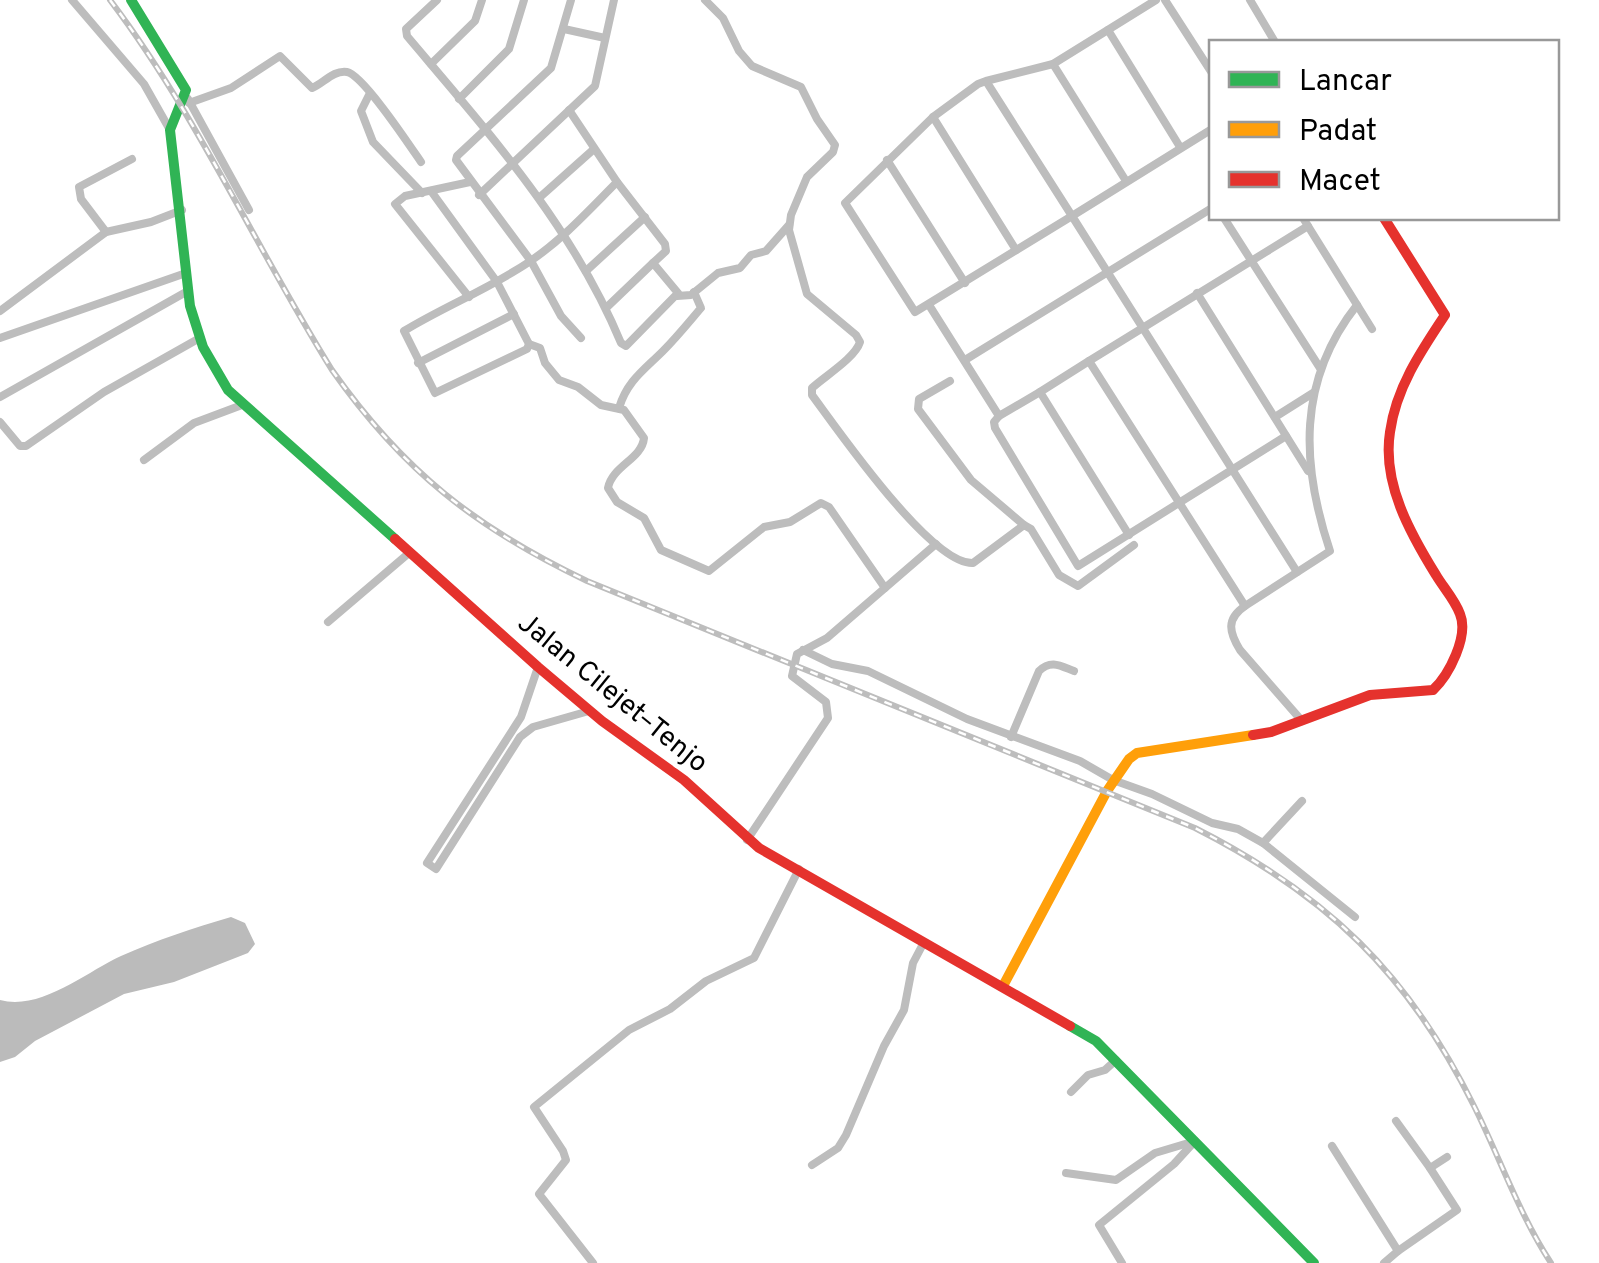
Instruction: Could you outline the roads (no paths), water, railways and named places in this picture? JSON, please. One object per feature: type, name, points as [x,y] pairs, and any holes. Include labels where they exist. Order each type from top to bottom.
[{"type":"main road","points":[[131,0],[184,84],[188,99],[171,120],[170,130]]},
{"type":"main road","name":"Jalan Cilejet–Tenjo","points":[[170,130],[182,210],[186,292],[198,339],[219,377],[242,405],[538,667],[684,780],[747,840],[923,944],[1078,1028],[1116,1060],[1314,1263]]},
{"type":"main road","points":[[1003,986],[1128,759],[1137,753],[1209,744],[1302,722],[1370,695],[1433,690],[1448,668],[1462,616],[1399,508],[1389,468],[1388,434],[1396,397],[1421,348],[1445,315],[1385,220]]},
{"type":"street","points":[[72,0],[144,84],[170,130]]},
{"type":"street","points":[[437,0],[406,32],[566,234],[621,344],[626,346],[677,296],[694,292],[718,272],[738,269],[751,256],[764,252],[789,226],[807,177],[836,145],[816,120],[802,88],[752,66],[739,52],[723,18],[704,0]]},
{"type":"street","points":[[431,64],[475,22],[482,0]]},
{"type":"street","points":[[459,99],[509,49],[524,0]]},
{"type":"street","points":[[570,0],[551,68],[457,156],[457,164],[531,261],[561,316],[581,338]]},
{"type":"street","points":[[480,195],[594,86],[614,0]]},
{"type":"street","points":[[1156,0],[1054,64],[986,82],[933,117],[845,203],[912,310],[919,311],[1209,130]]},
{"type":"street","points":[[1165,0],[1209,68]]},
{"type":"street","points":[[1250,0],[1274,40]]},
{"type":"street","points":[[564,28],[605,38]]},
{"type":"street","points":[[1108,30],[1180,148]]},
{"type":"street","points":[[249,210],[188,99],[231,88],[280,56],[308,86],[317,86],[332,74],[347,72],[383,108],[421,162]]},
{"type":"street","points":[[1054,64],[1126,181]]},
{"type":"street","points":[[986,82],[1297,572]]},
{"type":"street","points":[[368,95],[361,112],[373,142],[426,192],[497,282],[529,344],[542,351],[558,380],[578,386],[601,405],[628,414],[645,442],[610,478],[610,493],[616,502],[644,518],[661,550],[710,571],[764,527],[790,522],[821,503],[829,507],[885,588]]},
{"type":"street","points":[[570,110],[617,182],[667,247],[606,308]]},
{"type":"street","points":[[933,117],[1016,250]]},
{"type":"street","points":[[539,198],[594,148]]},
{"type":"street","points":[[106,232],[81,199],[79,187],[132,159]]},
{"type":"street","points":[[887,160],[964,283]]},
{"type":"street","points":[[469,297],[396,207],[396,201],[470,182]]},
{"type":"street","points":[[529,344],[527,349],[438,393],[404,331],[531,261],[566,234],[617,182]]},
{"type":"street","points":[[0,310],[106,232],[152,222],[182,210]]},
{"type":"street","points":[[965,360],[1209,210]]},
{"type":"street","points":[[586,271],[645,217]]},
{"type":"street","points":[[1225,220],[1320,368]]},
{"type":"street","points":[[1286,436],[1081,565],[1076,564],[994,422],[1305,222],[1372,329]]},
{"type":"street","points":[[789,226],[807,294],[860,342],[854,354],[812,388],[812,396],[881,488],[936,544],[970,564],[1024,525]]},
{"type":"street","points":[[653,263],[677,289],[677,296]]},
{"type":"street","points":[[0,338],[186,272]]},
{"type":"street","points":[[0,397],[186,292]]},
{"type":"street","points":[[619,408],[638,373],[701,308],[701,300],[694,292]]},
{"type":"street","points":[[1197,293],[1310,473]]},
{"type":"street","points":[[1302,722],[1240,650],[1230,623],[1233,614],[1330,551],[1310,473],[1313,394],[1329,344],[1356,305]]},
{"type":"street","points":[[929,306],[999,416]]},
{"type":"street","points":[[418,362],[514,314]]},
{"type":"street","points":[[0,422],[20,446],[26,446],[104,392],[198,339]]},
{"type":"street","points":[[1090,362],[1245,606]]},
{"type":"street","points":[[950,380],[918,399],[918,409],[971,480],[1031,529],[1059,575],[1078,586],[1134,545]]},
{"type":"street","points":[[1040,392],[1129,535]]},
{"type":"street","points":[[1275,417],[1313,394]]},
{"type":"street","points":[[144,460],[194,424],[242,405]]},
{"type":"street","points":[[747,840],[828,718],[826,702],[792,676],[795,658],[827,638],[936,544]]},
{"type":"street","points":[[328,622],[409,553]]},
{"type":"street","points":[[804,650],[832,664],[868,671],[1011,737],[1080,761],[1212,823],[1238,829],[1262,843],[1355,916]]},
{"type":"street","points":[[1011,737],[1039,670],[1055,663],[1074,671]]},
{"type":"street","points":[[432,866],[521,717],[538,667]]},
{"type":"street","points":[[450,835],[520,737],[533,727],[590,711]]},
{"type":"street","points":[[521,717],[533,727]]},
{"type":"street","points":[[1262,843],[1302,801]]},
{"type":"street","points":[[593,1263],[539,1194],[566,1160],[534,1108],[629,1030],[670,1008],[706,981],[754,958],[798,869]]},
{"type":"street","points":[[812,1166],[838,1148],[846,1135],[904,1010],[912,963],[923,944]]},
{"type":"street","points":[[1072,1092],[1088,1075],[1105,1070],[1116,1060]]},
{"type":"street","points":[[1384,1263],[1457,1210],[1396,1121]]},
{"type":"street","points":[[1066,1172],[1116,1180],[1155,1153],[1195,1141]]},
{"type":"street","points":[[1122,1263],[1099,1225],[1195,1141]]},
{"type":"street","points":[[1332,1146],[1398,1251]]},
{"type":"street","points":[[1430,1168],[1447,1157]]},
{"type":"street","points":[[1116,1180],[1130,1201]]},
{"type":"railway","points":[[110,0],[171,89],[332,370],[386,438],[444,494],[510,540],[587,581],[1195,828],[1285,881],[1359,942],[1421,1016],[1474,1106],[1519,1206],[1551,1263]]}]
